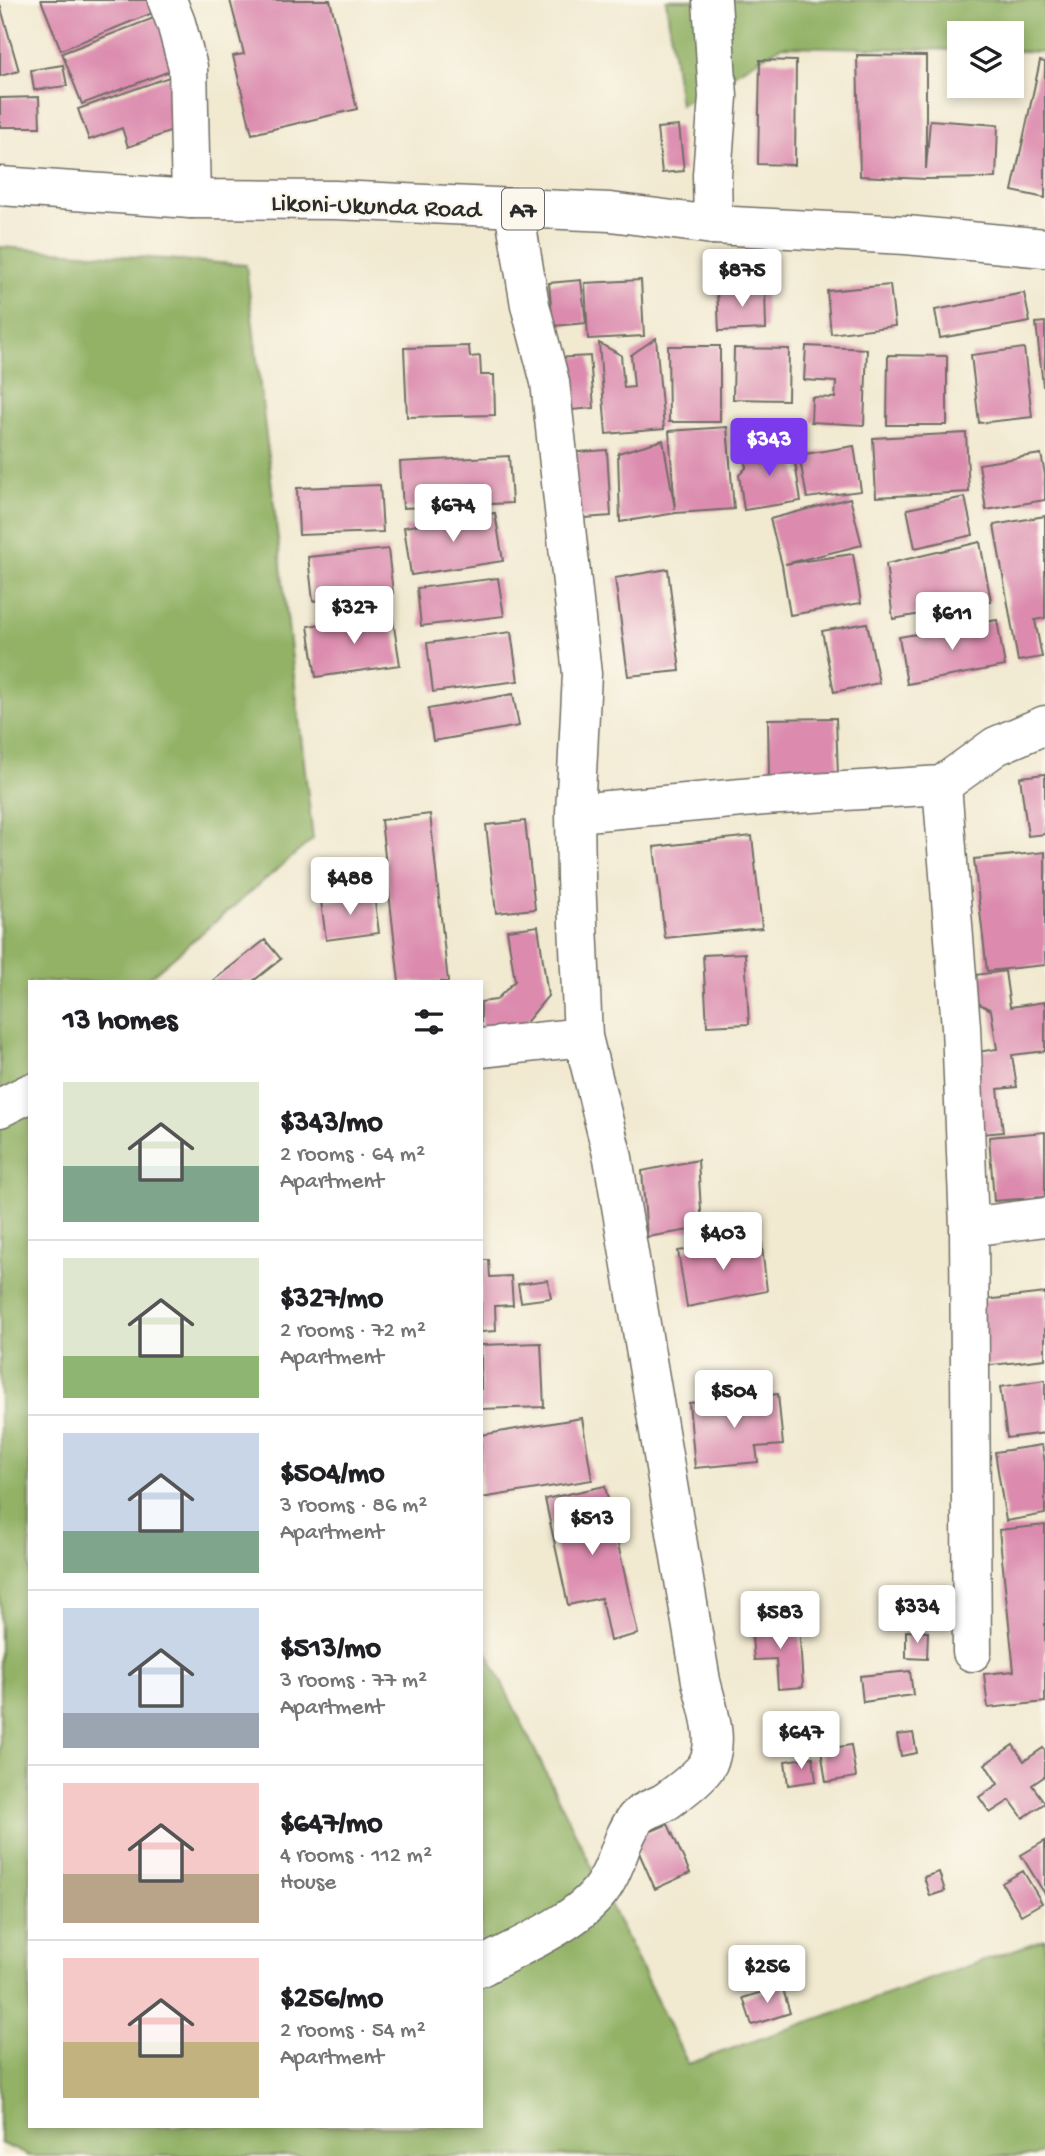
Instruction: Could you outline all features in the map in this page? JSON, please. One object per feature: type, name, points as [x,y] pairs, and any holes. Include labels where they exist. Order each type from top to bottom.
[{"type":"main road","points":[[167,0],[188,68],[191,200]]},
{"type":"main road","points":[[712,0],[718,97],[712,174],[713,225]]},
{"type":"main road","name":"Likoni-Ukunda Road","points":[[0,186],[191,200],[359,200],[610,212],[713,225],[906,235],[1045,248]]},
{"type":"main road","points":[[483,1966],[557,1925],[594,1900],[608,1880],[624,1835],[639,1815],[665,1802],[705,1769],[712,1754],[713,1739],[613,1158],[583,1037],[575,813],[582,674],[550,382],[530,305],[514,209]]},
{"type":"main road","points":[[575,813],[764,796],[942,785],[996,746],[1045,725]]},
{"type":"main road","points":[[942,785],[961,1027],[969,1227],[972,1652]]},
{"type":"main road","points":[[483,1048],[583,1037]]},
{"type":"main road","points":[[0,1108],[28,1094]]},
{"type":"main road","points":[[969,1227],[1045,1217]]},
{"type":"green space","points":[[666,0],[1045,0],[1045,52],[1024,51],[1024,21],[947,21],[947,50],[782,46],[680,105]]},
{"type":"green space","points":[[0,247],[246,265],[313,839],[146,980],[28,980],[28,2128],[483,2128],[483,1644],[688,2064],[1045,1939],[1045,2149],[1034,2156],[29,2156],[0,2143]]},
{"type":"building","points":[[41,0],[151,0],[155,12],[61,50]]},
{"type":"building","points":[[230,0],[330,0],[357,109],[252,134],[233,56],[244,54]]},
{"type":"building","points":[[0,5],[19,71],[0,76]]},
{"type":"building","points":[[159,16],[178,68],[82,104],[62,53]]},
{"type":"building","points":[[857,55],[926,56],[926,169],[930,120],[998,125],[996,178],[860,176]]},
{"type":"building","points":[[760,60],[796,61],[795,165],[758,164]]},
{"type":"building","points":[[1040,61],[1045,62],[1045,198],[1012,191]]},
{"type":"building","points":[[63,65],[67,86],[34,90],[31,70]]},
{"type":"building","points":[[169,77],[186,126],[128,147],[122,128],[89,140],[78,109]]},
{"type":"building","points":[[39,97],[40,127],[0,127],[0,98]]},
{"type":"building","points":[[679,126],[684,171],[662,173],[657,128]]},
{"type":"building","points":[[581,280],[586,323],[553,326],[549,283]]},
{"type":"building","points":[[641,280],[644,336],[588,339],[585,283]]},
{"type":"building","points":[[890,285],[895,326],[831,334],[827,291]]},
{"type":"building","points":[[765,287],[766,329],[719,331],[717,288]]},
{"type":"building","points":[[1024,293],[1030,322],[940,338],[935,310]]},
{"type":"building","points":[[1045,322],[1045,386],[1043,386],[1036,323]]},
{"type":"building","points":[[656,338],[664,429],[606,434],[599,343],[621,355],[624,388],[634,387],[631,355]]},
{"type":"building","points":[[469,346],[470,357],[480,356],[481,375],[494,375],[495,415],[407,417],[404,348]]},
{"type":"building","points":[[668,346],[720,346],[720,422],[669,422]]},
{"type":"building","points":[[806,346],[867,349],[864,425],[811,422],[812,397],[835,398],[836,382],[804,380]]},
{"type":"building","points":[[734,348],[789,349],[788,400],[733,399]]},
{"type":"building","points":[[1024,348],[1032,417],[979,423],[971,355]]},
{"type":"building","points":[[888,355],[947,356],[947,425],[887,425]]},
{"type":"building","points":[[590,356],[594,408],[559,411],[555,358]]},
{"type":"building","points":[[727,427],[734,509],[676,513],[620,522],[618,453],[663,440],[675,509],[669,431]]},
{"type":"building","points":[[966,433],[969,492],[876,497],[873,438]]},
{"type":"building","points":[[758,442],[762,464],[778,461],[775,445],[792,443],[801,501],[744,510],[739,475],[746,468],[743,444]]},
{"type":"building","points":[[854,446],[861,491],[807,498],[799,455]]},
{"type":"building","points":[[607,450],[611,516],[570,519],[565,453]]},
{"type":"building","points":[[1041,454],[1045,474],[1045,500],[986,510],[979,464]]},
{"type":"building","points":[[509,456],[512,503],[403,508],[400,462]]},
{"type":"building","points":[[380,485],[383,532],[299,535],[297,488]]},
{"type":"building","points":[[965,497],[973,535],[915,548],[907,509]]},
{"type":"building","points":[[850,498],[862,545],[785,564],[853,554],[861,603],[790,615],[782,565],[770,519]]},
{"type":"building","points":[[495,513],[503,561],[411,575],[404,527]]},
{"type":"building","points":[[1045,516],[1045,618],[1035,620],[1042,657],[1018,661],[994,525]]},
{"type":"building","points":[[980,542],[991,601],[893,619],[886,564]]},
{"type":"building","points":[[388,549],[393,593],[313,601],[308,557]]},
{"type":"building","points":[[668,569],[680,671],[628,676],[615,578]]},
{"type":"building","points":[[498,578],[504,616],[421,626],[417,588]]},
{"type":"building","points":[[392,614],[400,665],[316,677],[308,626]]},
{"type":"building","points":[[997,620],[1005,666],[907,684],[899,637]]},
{"type":"building","points":[[867,623],[879,683],[834,692],[822,631]]},
{"type":"building","points":[[511,632],[518,681],[433,692],[427,643]]},
{"type":"building","points":[[513,694],[519,726],[433,741],[428,709]]},
{"type":"building","points":[[836,718],[838,776],[769,777],[768,719]]},
{"type":"building","points":[[1045,774],[1045,834],[1028,836],[1020,777]]},
{"type":"building","points":[[430,814],[448,980],[399,980],[381,820]]},
{"type":"building","points":[[525,821],[535,909],[496,913],[486,825]]},
{"type":"building","points":[[752,836],[762,928],[665,938],[654,847]]},
{"type":"building","points":[[1045,852],[1045,965],[987,971],[974,859]]},
{"type":"building","points":[[374,894],[379,933],[326,940],[321,901]]},
{"type":"building","points":[[538,926],[548,996],[519,1031],[483,1035],[483,1002],[496,1000],[515,981],[507,930]]},
{"type":"building","points":[[265,940],[281,959],[255,980],[214,980]]},
{"type":"building","points":[[745,953],[749,1024],[707,1026],[703,955]]},
{"type":"building","points":[[1005,971],[1010,1007],[1045,1002],[1045,1051],[1012,1055],[1017,1087],[998,1089],[1003,1132],[982,1134],[971,1053],[997,1049],[991,1010],[978,1003],[975,975]]},
{"type":"building","points":[[1045,1132],[1045,1197],[994,1201],[989,1137]]},
{"type":"building","points":[[698,1160],[702,1228],[647,1237],[642,1171]]},
{"type":"building","points":[[761,1238],[767,1291],[687,1307],[678,1251]]},
{"type":"building","points":[[483,1260],[489,1260],[490,1277],[511,1276],[513,1305],[495,1306],[496,1331],[483,1332]]},
{"type":"building","points":[[548,1280],[551,1298],[521,1302],[518,1284]]},
{"type":"building","points":[[1045,1293],[1045,1359],[983,1366],[976,1301]]},
{"type":"building","points":[[541,1343],[544,1407],[483,1409],[483,1345]]},
{"type":"building","points":[[1045,1380],[1045,1433],[1007,1438],[1000,1387]]},
{"type":"building","points":[[778,1394],[783,1445],[756,1447],[758,1462],[695,1468],[689,1403]]},
{"type":"building","points":[[582,1418],[592,1480],[483,1498],[483,1435]]},
{"type":"building","points":[[1042,1445],[1045,1463],[1045,1514],[1006,1521],[995,1452]]},
{"type":"building","points":[[605,1486],[638,1634],[610,1641],[601,1598],[568,1605],[545,1499]]},
{"type":"building","points":[[1045,1525],[1045,1702],[988,1708],[984,1674],[1014,1671],[999,1530]]},
{"type":"building","points":[[799,1623],[803,1687],[778,1689],[776,1659],[754,1660],[751,1626]]},
{"type":"building","points":[[906,1631],[928,1632],[927,1659],[906,1658]]},
{"type":"building","points":[[910,1671],[913,1695],[863,1702],[860,1676]]},
{"type":"building","points":[[913,1733],[917,1753],[901,1756],[897,1735]]},
{"type":"building","points":[[851,1745],[856,1777],[826,1782],[821,1750]]},
{"type":"building","points":[[1013,1745],[1024,1761],[1043,1748],[1045,1751],[1045,1776],[1032,1785],[1045,1803],[1023,1818],[1010,1800],[990,1813],[979,1797],[998,1784],[985,1764]]},
{"type":"building","points":[[813,1757],[816,1781],[788,1785],[785,1761]]},
{"type":"building","points":[[668,1824],[690,1873],[655,1889],[633,1839]]},
{"type":"building","points":[[1045,1841],[1045,1894],[1021,1855]]},
{"type":"building","points":[[1023,1871],[1042,1903],[1021,1915],[1002,1883]]},
{"type":"building","points":[[939,1872],[945,1891],[930,1896],[924,1877]]},
{"type":"building","points":[[782,1986],[790,2013],[752,2025],[743,1998]]}]
